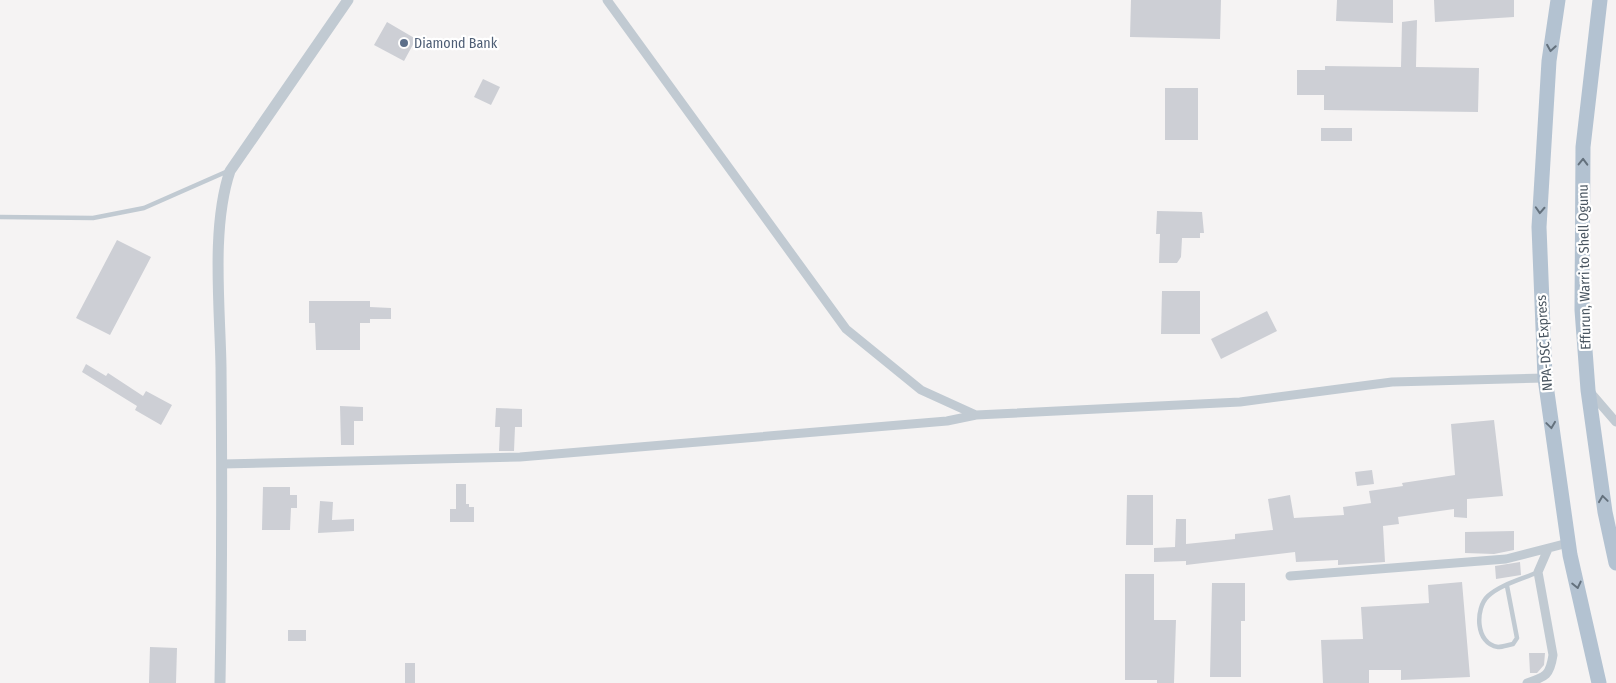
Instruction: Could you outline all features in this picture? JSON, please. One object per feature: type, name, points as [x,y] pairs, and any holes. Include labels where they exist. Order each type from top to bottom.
[{"type":"main road","name":"NPA-DSC Express","points":[[1558,0],[1549,61],[1540,227],[1545,378],[1568,543],[1599,683]]},
{"type":"main road","name":"Effurun, Warri to Shell Ogunu","points":[[1600,0],[1583,148],[1582,310],[1588,390],[1605,512],[1616,563]]},
{"type":"street","points":[[220,683],[222,464],[219,250],[224,188],[230,171],[348,0]]},
{"type":"street","points":[[607,0],[846,329],[922,390],[976,415]]},
{"type":"street","points":[[222,464],[520,457],[947,421],[976,415],[1240,402],[1392,382],[1545,378]]},
{"type":"street","points":[[1588,390],[1616,422]]},
{"type":"street","points":[[1290,576],[1506,559],[1568,543]]},
{"type":"street","points":[[1527,683],[1543,678],[1551,669],[1553,655],[1538,572],[1548,549]]},
{"type":"lane","points":[[0,217],[93,218],[144,208],[230,171]]},
{"type":"lane","points":[[1507,586],[1517,638],[1513,644],[1498,647],[1488,643],[1481,634],[1479,616],[1487,597],[1507,586],[1538,572]]},
{"type":"building","points":[[1131,0],[1221,0],[1220,39],[1130,37]]},
{"type":"building","points":[[1337,0],[1393,0],[1393,23],[1336,21]]},
{"type":"building","points":[[1434,0],[1514,0],[1514,17],[1435,22]]},
{"type":"building","points":[[1417,20],[1416,67],[1479,68],[1478,112],[1324,110],[1324,95],[1297,95],[1297,70],[1325,70],[1325,66],[1401,67],[1402,22]]},
{"type":"building","points":[[387,22],[416,39],[404,61],[374,45]]},
{"type":"building","points":[[483,79],[500,87],[491,105],[474,97]]},
{"type":"building","points":[[1165,88],[1198,88],[1198,140],[1165,140]]},
{"type":"building","points":[[1321,128],[1352,128],[1352,141],[1321,141]]},
{"type":"building","points":[[1157,211],[1202,212],[1204,233],[1200,233],[1200,238],[1182,238],[1181,257],[1177,263],[1159,263],[1160,234],[1156,234]]},
{"type":"building","points":[[117,240],[151,257],[110,335],[76,318]]},
{"type":"building","points":[[1162,291],[1200,291],[1200,334],[1161,334]]},
{"type":"building","points":[[309,301],[370,301],[370,307],[391,308],[391,319],[370,319],[370,323],[360,323],[360,350],[316,350],[315,323],[309,323]]},
{"type":"building","points":[[1267,311],[1277,331],[1221,359],[1211,339]]},
{"type":"building","points":[[86,364],[106,376],[108,373],[143,396],[146,391],[172,405],[161,425],[135,410],[137,406],[82,372]]},
{"type":"building","points":[[340,406],[363,407],[363,421],[354,421],[354,445],[341,445]]},
{"type":"building","points":[[496,408],[522,409],[522,427],[515,427],[514,451],[499,451],[500,427],[495,427]]},
{"type":"building","points":[[1494,420],[1503,496],[1467,499],[1467,518],[1454,517],[1454,509],[1398,517],[1399,524],[1383,526],[1385,562],[1338,565],[1338,560],[1296,562],[1295,552],[1186,565],[1186,561],[1154,562],[1154,548],[1175,547],[1176,519],[1186,519],[1186,544],[1235,539],[1235,534],[1273,530],[1268,499],[1290,495],[1294,518],[1344,515],[1343,507],[1371,503],[1369,491],[1403,486],[1402,483],[1455,475],[1451,424]]},
{"type":"building","points":[[1372,470],[1374,484],[1357,486],[1355,472]]},
{"type":"building","points":[[456,484],[466,484],[466,504],[469,504],[469,507],[474,507],[474,522],[450,522],[450,509],[456,509]]},
{"type":"building","points":[[263,487],[290,487],[290,495],[297,495],[297,508],[291,508],[290,530],[262,530]]},
{"type":"building","points":[[1127,495],[1153,495],[1153,545],[1126,545]]},
{"type":"building","points":[[320,501],[333,502],[332,520],[354,519],[354,531],[318,533]]},
{"type":"building","points":[[1514,531],[1514,550],[1494,554],[1465,553],[1465,532]]},
{"type":"building","points":[[1520,562],[1521,575],[1496,579],[1495,566]]},
{"type":"building","points":[[1125,574],[1154,574],[1154,620],[1176,620],[1174,683],[1157,683],[1157,680],[1125,680]]},
{"type":"building","points":[[1462,582],[1470,677],[1401,680],[1401,670],[1369,670],[1369,683],[1323,683],[1321,640],[1363,639],[1361,607],[1429,603],[1428,585]]},
{"type":"building","points":[[1212,583],[1245,583],[1245,621],[1241,621],[1241,677],[1210,677]]},
{"type":"building","points":[[288,630],[306,630],[306,641],[288,641]]},
{"type":"building","points":[[150,647],[177,648],[176,683],[149,683]]},
{"type":"building","points":[[1529,653],[1545,653],[1544,665],[1537,673],[1530,673]]},
{"type":"building","points":[[405,663],[415,663],[415,683],[405,683]]},
{"type":"place","name":"Diamond Bank","points":[[404,43]]}]
